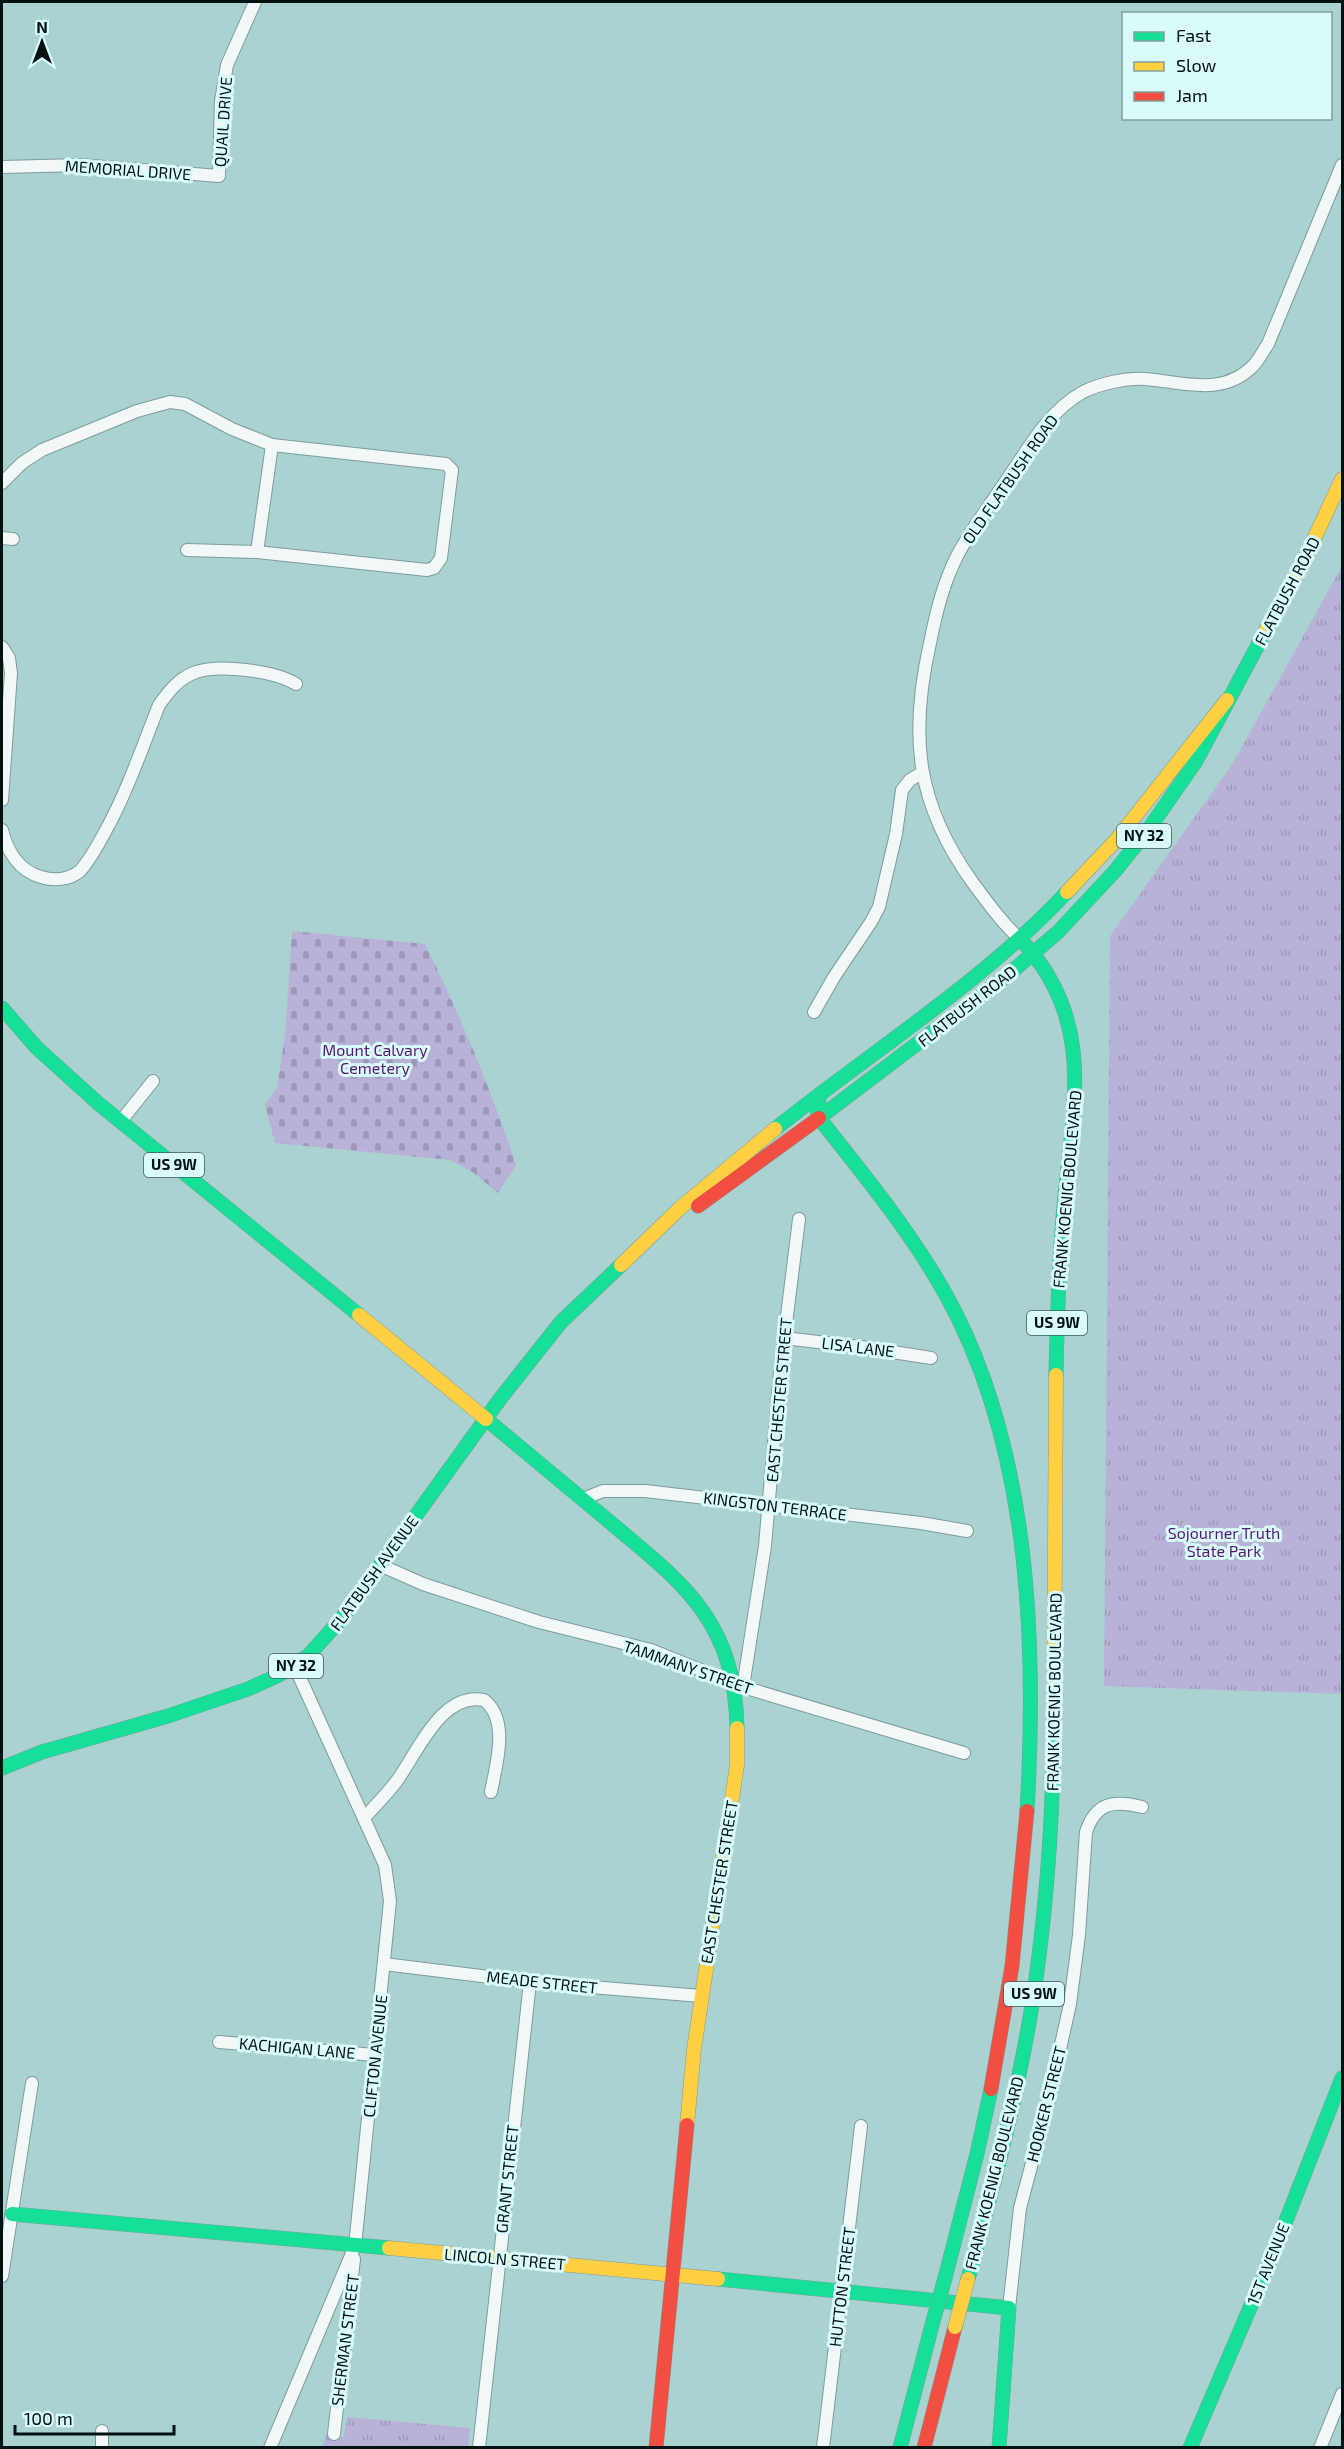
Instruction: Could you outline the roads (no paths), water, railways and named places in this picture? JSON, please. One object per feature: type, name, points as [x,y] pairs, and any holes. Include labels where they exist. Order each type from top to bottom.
[{"type":"main road","name":"FLATBUSH ROAD","points":[[640,1247],[819,1118],[983,994],[1035,952],[1096,893],[1149,830],[1196,761],[1227,699],[1300,569],[1342,479]]},
{"type":"main road","name":"FLATBUSH ROAD","points":[[546,1340],[579,1304],[699,1191],[1020,939],[1100,858],[1227,699]]},
{"type":"main road","name":"FRANK KOENIG BOULEVARD","points":[[924,2448],[1000,2161],[1030,2017],[1042,1929],[1052,1813],[1055,1703],[1057,1320],[1076,1069],[1073,1037],[1051,977],[1035,952],[1020,939]]},
{"type":"main road","name":"US 9W","points":[[2,1008],[50,1060],[121,1121],[486,1419]]},
{"type":"main road","points":[[819,1118],[817,1110],[820,1094]]},
{"type":"main road","name":"FRANK KOENIG BOULEVARD","points":[[819,1118],[919,1250],[949,1299],[962,1326],[983,1380],[999,1437],[1017,1520],[1030,1635],[1032,1703],[1026,1852],[1017,1936],[993,2080],[963,2213],[900,2448]]},
{"type":"main road","name":"FLATBUSH AVENUE","points":[[2,1768],[42,1752],[119,1731],[220,1699],[264,1683],[295,1667],[332,1632],[546,1340]]},
{"type":"main road","name":"EAST CHESTER STREET","points":[[486,1419],[671,1574],[693,1596],[718,1638],[738,1685],[737,1765],[701,1996],[685,2132],[656,2448]]},
{"type":"main road","name":"1ST AVENUE","points":[[1190,2448],[1273,2254],[1342,2078]]},
{"type":"main road","name":"LINCOLN STREET","points":[[7,2214],[499,2258],[1009,2308]]},
{"type":"main road","name":"HOOKER STREET","points":[[999,2448],[1009,2308]]},
{"type":"street","name":"QUAIL DRIVE","points":[[219,176],[221,101],[227,65],[255,2]]},
{"type":"street","name":"MEMORIAL DRIVE","points":[[2,167],[80,165],[219,176]]},
{"type":"street","name":"OLD FLATBUSH ROAD","points":[[1020,939],[1008,928],[984,897],[949,846],[934,816],[922,773],[918,721],[921,681],[939,599],[957,557],[1046,424],[1058,411],[1082,393],[1095,387],[1131,379],[1198,386],[1220,384],[1237,378],[1253,365],[1268,344],[1342,165]]},
{"type":"street","points":[[2,483],[22,463],[42,450],[137,411],[170,402],[185,404],[232,429],[272,445],[446,464],[452,470],[442,548],[439,562],[434,568],[427,570],[257,552],[188,550]]},
{"type":"street","points":[[257,552],[272,445]]},
{"type":"street","points":[[2,647],[9,658],[11,673],[2,800]]},
{"type":"street","points":[[2,830],[6,848],[21,866],[35,876],[48,880],[63,879],[74,874],[95,849],[116,811],[159,705],[168,691],[182,679],[198,672],[217,669],[285,677],[296,684]]},
{"type":"street","points":[[814,1012],[834,976],[879,907],[896,834],[902,790],[910,780],[922,773]]},
{"type":"street","points":[[121,1121],[153,1081]]},
{"type":"street","name":"EAST CHESTER STREET","points":[[738,1685],[761,1573],[784,1338],[799,1219]]},
{"type":"street","name":"LISA LANE","points":[[784,1338],[872,1348],[931,1358]]},
{"type":"street","name":"KINGSTON TERRACE","points":[[583,1499],[603,1491],[625,1490],[769,1504],[967,1531]]},
{"type":"street","name":"TAMMANY STREET","points":[[380,1565],[423,1584],[538,1622],[651,1650],[738,1685],[964,1753]]},
{"type":"street","name":"CLIFTON AVENUE","points":[[270,2448],[356,2246],[384,1964],[389,1886],[385,1865],[365,1817],[295,1667]]},
{"type":"street","points":[[365,1817],[396,1782],[432,1727],[448,1709],[466,1699],[484,1700],[495,1713],[498,1742],[490,1792]]},
{"type":"street","name":"HOOKER STREET","points":[[1009,2308],[1020,2208],[1048,2103],[1070,2004],[1079,1935],[1086,1832],[1090,1819],[1098,1809],[1110,1804],[1142,1807]]},
{"type":"street","name":"MEADE STREET","points":[[384,1964],[530,1982],[701,1996]]},
{"type":"street","name":"GRANT STREET","points":[[479,2448],[530,1982]]},
{"type":"street","name":"KACHIGAN LANE","points":[[219,2042],[375,2055]]},
{"type":"street","points":[[2,2276],[7,2214],[32,2083]]},
{"type":"street","name":"HUTTON STREET","points":[[823,2448],[861,2126]]},
{"type":"street","name":"SHERMAN STREET","points":[[334,2434],[356,2246]]},
{"type":"street","points":[[1320,2448],[1342,2394]]},
{"type":"street","points":[[102,2431],[102,2448]]},
{"type":"park label","name":"Mount Calvary Cemetery","points":[[375,1059]]},
{"type":"park label","name":"Sojourner Truth State Park","points":[[1224,1542]]}]
